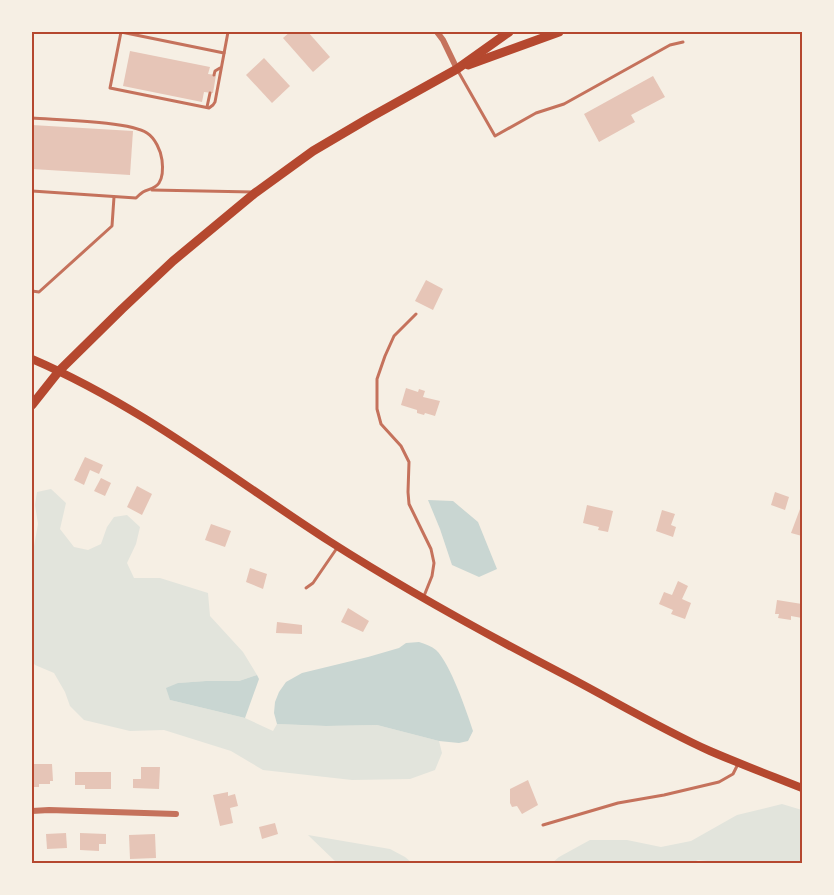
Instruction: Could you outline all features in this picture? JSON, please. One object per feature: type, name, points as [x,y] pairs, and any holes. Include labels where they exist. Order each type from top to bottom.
[{"type":"main road","points":[[32,405],[60,371],[173,261],[255,193],[313,151],[457,69],[509,32]]},
{"type":"main road","points":[[457,69],[559,32]]},
{"type":"main road","points":[[32,359],[115,400],[224,469],[338,546],[491,636],[662,728],[710,751],[802,788]]},
{"type":"street","points":[[437,32],[457,69]]},
{"type":"street","points":[[32,812],[49,810],[176,814]]},
{"type":"lane","points":[[224,52],[121,32],[110,88],[207,107],[213,105],[215,102],[228,32]]},
{"type":"lane","points":[[457,69],[495,136],[536,113],[564,104],[670,45],[683,42]]},
{"type":"lane","points":[[214,75],[215,71],[222,67]]},
{"type":"lane","points":[[207,107],[210,93]]},
{"type":"lane","points":[[32,118],[138,128],[149,134],[162,154],[162,174],[158,184],[135,198],[32,191]]},
{"type":"lane","points":[[150,190],[255,193]]},
{"type":"lane","points":[[32,291],[39,292],[112,226],[114,197]]},
{"type":"lane","points":[[416,314],[394,336],[377,379],[377,409],[381,424],[400,446],[409,462],[410,504],[432,549],[434,563],[432,576],[423,598]]},
{"type":"lane","points":[[306,588],[317,578],[338,546]]},
{"type":"lane","points":[[543,825],[618,803],[720,783],[733,774],[739,763]]},
{"type":"shaded area","points":[[51,489],[66,503],[60,529],[74,547],[88,550],[101,544],[107,527],[114,517],[127,515],[140,527],[136,544],[127,563],[134,578],[160,578],[208,593],[210,616],[243,652],[257,675],[239,681],[178,683],[170,700],[245,718],[273,731],[277,724],[377,725],[439,741],[442,753],[435,770],[410,779],[352,780],[263,770],[231,751],[164,730],[130,731],[84,720],[70,706],[54,673],[35,665],[32,661],[32,557],[38,524],[35,505],[37,492]]},
{"type":"shaded area","points":[[428,500],[453,501],[478,522],[497,569],[479,577],[452,565]]},
{"type":"shaded area","points":[[419,642],[436,650],[447,665],[473,731],[468,741],[459,743],[439,741],[377,725],[277,724],[274,713],[275,702],[286,682],[302,673],[368,657],[399,648],[406,643]]},
{"type":"shaded area","points":[[257,675],[259,679],[245,718],[170,700],[166,688],[178,683],[239,681]]},
{"type":"shaded area","points":[[782,804],[802,810],[802,863],[736,864],[698,860],[690,864],[552,863],[590,840],[627,840],[661,847],[691,841],[737,815]]},
{"type":"shaded area","points":[[308,835],[390,849],[412,863],[337,863]]},
{"type":"building","points":[[290,32],[308,32],[330,57],[313,72],[283,38]]},
{"type":"building","points":[[130,51],[210,67],[208,74],[216,75],[213,93],[204,92],[202,102],[123,86]]},
{"type":"building","points":[[264,58],[290,86],[272,103],[246,75]]},
{"type":"building","points":[[653,76],[665,97],[631,115],[635,122],[599,142],[584,114]]},
{"type":"building","points":[[32,125],[133,131],[130,175],[32,169]]},
{"type":"building","points":[[426,280],[443,289],[433,310],[415,301]]},
{"type":"building","points":[[406,388],[418,392],[419,389],[425,391],[423,397],[440,401],[435,416],[417,413],[417,410],[401,405]]},
{"type":"building","points":[[85,457],[103,465],[99,474],[90,470],[84,485],[74,480]]},
{"type":"building","points":[[101,478],[111,483],[105,496],[94,491]]},
{"type":"building","points":[[137,486],[152,494],[142,515],[127,507]]},
{"type":"building","points":[[775,492],[789,497],[785,510],[771,505]]},
{"type":"building","points":[[587,505],[613,511],[608,532],[583,523]]},
{"type":"building","points":[[800,509],[802,510],[802,536],[791,533]]},
{"type":"building","points":[[662,510],[675,514],[671,525],[676,527],[673,537],[656,531]]},
{"type":"building","points":[[211,524],[231,531],[225,547],[205,540]]},
{"type":"building","points":[[250,568],[267,574],[263,589],[246,582]]},
{"type":"building","points":[[678,581],[688,586],[682,599],[691,603],[685,619],[671,614],[673,610],[659,604],[664,592],[672,595]]},
{"type":"building","points":[[777,600],[802,604],[802,618],[791,616],[791,620],[778,618],[779,614],[775,614]]},
{"type":"building","points":[[348,608],[369,621],[363,632],[341,622]]},
{"type":"building","points":[[277,622],[302,625],[302,634],[276,633]]},
{"type":"building","points":[[32,764],[52,764],[53,781],[50,781],[50,784],[39,784],[39,787],[32,787]]},
{"type":"building","points":[[141,767],[160,767],[159,789],[133,788],[133,779],[141,779]]},
{"type":"building","points":[[75,772],[111,772],[111,789],[85,789],[85,785],[75,785]]},
{"type":"building","points":[[528,780],[538,805],[522,814],[517,806],[512,807],[510,803],[510,789]]},
{"type":"building","points":[[228,792],[228,796],[235,794],[238,806],[230,808],[233,823],[220,826],[213,795]]},
{"type":"building","points":[[275,823],[278,834],[262,839],[259,827]]},
{"type":"building","points":[[66,833],[67,848],[47,849],[46,834]]},
{"type":"building","points":[[80,833],[106,834],[106,844],[99,844],[99,851],[80,850]]},
{"type":"building","points":[[155,834],[156,858],[130,859],[129,835]]}]
